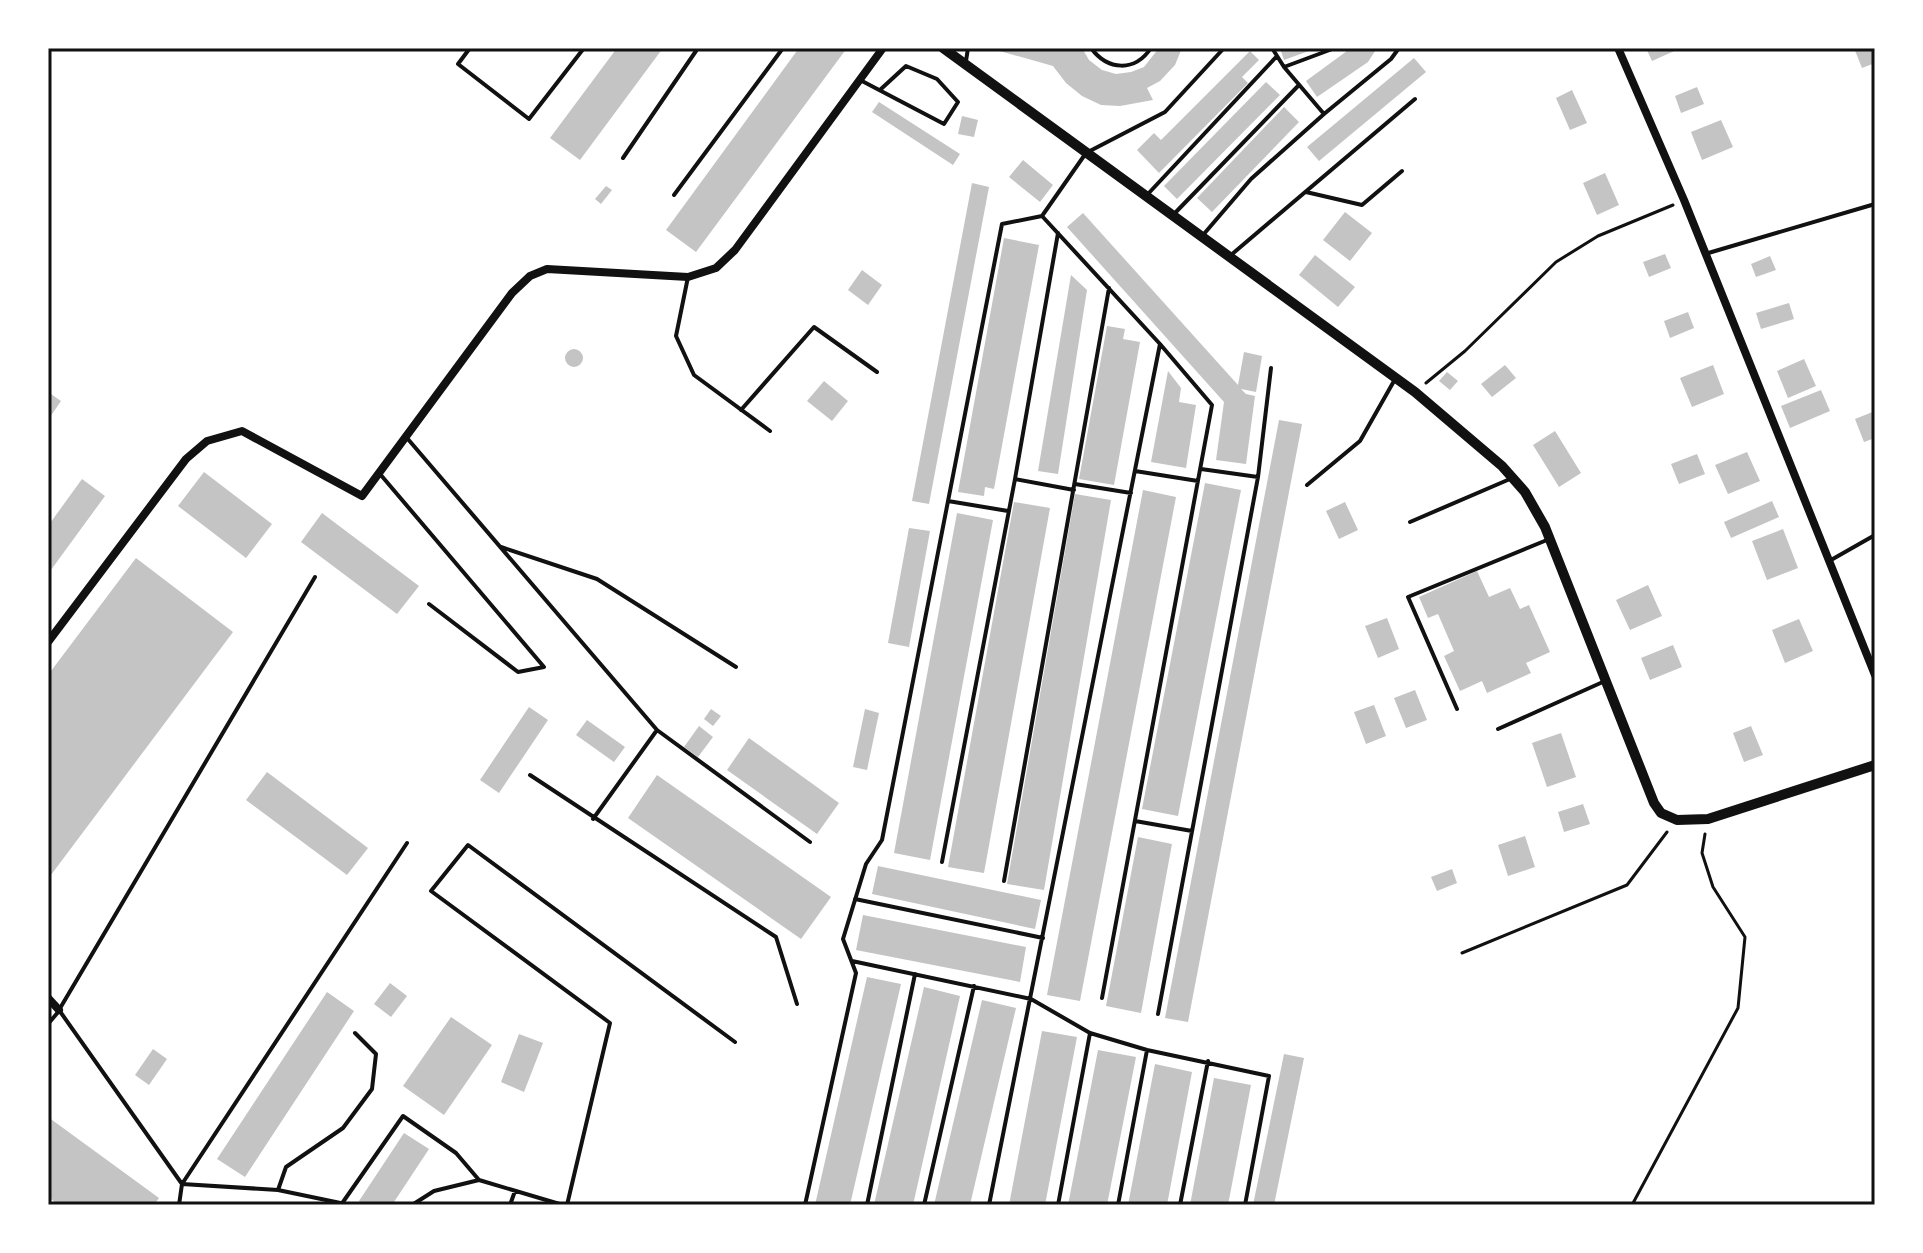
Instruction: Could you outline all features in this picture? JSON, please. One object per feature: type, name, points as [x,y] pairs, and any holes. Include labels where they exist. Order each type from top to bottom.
[{"type":"street","points":[[48,642],[186,459],[207,441],[242,431],[362,496],[512,293],[530,276],[547,269],[688,277],[716,268],[735,250],[883,48]]},
{"type":"street","points":[[943,48],[1415,392],[1512,478],[1525,492],[1549,539],[1654,803],[1661,813],[1677,820],[1708,819],[1875,765]]},
{"type":"street","points":[[1618,48],[1684,200],[1875,675]]},
{"type":"street","points":[[48,998],[59,1010]]},
{"type":"lane","points":[[470,48],[458,64],[529,119],[584,48]]},
{"type":"lane","points":[[623,158],[698,48]]},
{"type":"lane","points":[[674,195],[783,48]]},
{"type":"lane","points":[[965,64],[968,48]]},
{"type":"lane","points":[[1091,48],[1107,64],[1119,66],[1131,65],[1142,59],[1151,48]]},
{"type":"lane","points":[[805,1205],[856,973],[843,939],[866,864],[882,840],[1002,224],[1042,216],[1086,153],[1165,112],[1224,48]]},
{"type":"lane","points":[[1272,48],[1298,86],[1324,114]]},
{"type":"lane","points":[[1284,67],[1335,48]]},
{"type":"lane","points":[[1201,237],[1251,179],[1391,59],[1399,48]]},
{"type":"lane","points":[[1145,196],[1277,56]]},
{"type":"lane","points":[[860,80],[944,124],[958,102],[937,79],[906,66],[881,89]]},
{"type":"lane","points":[[1172,216],[1298,86]]},
{"type":"lane","points":[[1229,257],[1415,99]]},
{"type":"lane","points":[[1306,192],[1362,205],[1402,171]]},
{"type":"lane","points":[[1705,254],[1875,204]]},
{"type":"lane","points":[[1042,216],[1212,405],[1102,998]]},
{"type":"lane","points":[[942,862],[1058,233]]},
{"type":"lane","points":[[688,277],[676,336],[694,375],[770,431]]},
{"type":"lane","points":[[1004,881],[1109,288]]},
{"type":"lane","points":[[741,410],[814,327],[877,372]]},
{"type":"lane","points":[[989,1205],[1160,344]]},
{"type":"lane","points":[[1158,1014],[1258,477],[1271,368]]},
{"type":"lane","points":[[1307,485],[1360,441],[1396,378]]},
{"type":"lane","points":[[407,438],[657,730],[810,842]]},
{"type":"lane","points":[[1200,469],[1258,477]]},
{"type":"lane","points":[[1135,471],[1198,481]]},
{"type":"lane","points":[[380,474],[544,667],[518,672],[429,604]]},
{"type":"lane","points":[[1410,522],[1512,478]]},
{"type":"lane","points":[[1015,479],[1131,493]]},
{"type":"lane","points":[[948,501],[1008,511]]},
{"type":"lane","points":[[1828,561],[1875,535]]},
{"type":"lane","points":[[1457,709],[1408,597],[1549,539]]},
{"type":"lane","points":[[499,546],[597,579],[736,667]]},
{"type":"lane","points":[[48,1024],[315,577]]},
{"type":"lane","points":[[1498,729],[1605,681]]},
{"type":"lane","points":[[593,819],[657,730]]},
{"type":"lane","points":[[530,775],[776,937],[797,1004]]},
{"type":"lane","points":[[1135,821],[1192,831]]},
{"type":"lane","points":[[179,1205],[182,1184],[407,843]]},
{"type":"lane","points":[[412,1205],[434,1191],[479,1180],[565,1205],[610,1023],[431,891],[468,845],[735,1042]]},
{"type":"lane","points":[[855,899],[1043,938]]},
{"type":"lane","points":[[852,961],[1031,999],[1090,1033],[1147,1050],[1269,1076],[1245,1205]]},
{"type":"lane","points":[[867,1205],[915,974]]},
{"type":"lane","points":[[924,1205],[974,986]]},
{"type":"lane","points":[[59,1010],[182,1184]]},
{"type":"lane","points":[[278,1190],[286,1167],[343,1128],[372,1089],[376,1054],[355,1033]]},
{"type":"lane","points":[[1058,1205],[1090,1033]]},
{"type":"lane","points":[[1118,1205],[1147,1050]]},
{"type":"lane","points":[[1180,1205],[1208,1061]]},
{"type":"lane","points":[[343,1202],[403,1116],[456,1153],[479,1180]]},
{"type":"lane","points":[[182,1184],[278,1190],[350,1205]]},
{"type":"lane","points":[[510,1205],[515,1191]]},
{"type":"path","points":[[1415,392],[1465,351],[1556,262],[1598,236],[1684,200]]},
{"type":"path","points":[[1632,1205],[1738,1008],[1745,937],[1713,887],[1705,864],[1702,853],[1708,819]]},
{"type":"path","points":[[1462,953],[1627,885],[1677,820]]},
{"type":"building","points":[[617,48],[663,48],[580,160],[550,138]]},
{"type":"building","points":[[799,48],[847,48],[696,252],[666,230]]},
{"type":"building","points":[[989,48],[1082,48],[1089,60],[1102,70],[1116,74],[1144,67],[1159,48],[1182,48],[1175,65],[1160,81],[1147,88],[1153,100],[1120,106],[1101,105],[1082,96],[1066,83],[1053,66]]},
{"type":"building","points":[[1280,48],[1317,48],[1284,60]]},
{"type":"building","points":[[1351,48],[1377,48],[1368,62],[1317,97],[1306,81]]},
{"type":"building","points":[[1646,48],[1681,48],[1652,61]]},
{"type":"building","points":[[1854,48],[1875,48],[1875,63],[1862,68]]},
{"type":"building","points":[[1250,51],[1259,60],[1242,77],[1248,83],[1159,173],[1137,150],[1154,133],[1161,140]]},
{"type":"building","points":[[1414,58],[1426,72],[1319,161],[1307,147]]},
{"type":"building","points":[[1266,82],[1280,95],[1177,199],[1164,186]]},
{"type":"building","points":[[1697,87],[1704,104],[1681,113],[1675,96]]},
{"type":"building","points":[[1572,90],[1587,123],[1570,130],[1556,98]]},
{"type":"building","points":[[879,102],[960,154],[953,165],[872,112]]},
{"type":"building","points":[[1284,107],[1299,122],[1212,212],[1197,198]]},
{"type":"building","points":[[962,116],[978,120],[974,137],[958,134]]},
{"type":"building","points":[[1721,120],[1733,147],[1702,160],[1691,132]]},
{"type":"building","points":[[1023,160],[1053,185],[1040,202],[1009,177]]},
{"type":"building","points":[[1605,173],[1619,205],[1597,215],[1583,183]]},
{"type":"building","points":[[972,183],[989,187],[929,504],[912,501]]},
{"type":"building","points":[[606,186],[612,190],[601,204],[595,199]]},
{"type":"building","points":[[1345,212],[1372,233],[1350,261],[1323,240]]},
{"type":"building","points":[[1083,213],[1238,385],[1244,352],[1262,356],[1256,392],[1241,389],[1255,396],[1246,464],[1216,460],[1224,402],[1067,227]]},
{"type":"building","points":[[1004,238],[1039,245],[994,489],[985,487],[984,496],[958,492]]},
{"type":"building","points":[[1665,254],[1671,268],[1649,277],[1643,262]]},
{"type":"building","points":[[1315,255],[1355,287],[1338,307],[1299,275]]},
{"type":"building","points":[[1770,256],[1776,270],[1756,277],[1751,264]]},
{"type":"building","points":[[862,270],[882,285],[868,305],[848,290]]},
{"type":"building","points":[[1071,275],[1087,290],[1058,474],[1038,471]]},
{"type":"building","points":[[1789,303],[1794,319],[1761,329],[1756,313]]},
{"type":"building","points":[[1688,312],[1694,328],[1670,338],[1664,321]]},
{"type":"building","points":[[1107,326],[1125,329],[1123,339],[1140,342],[1114,485],[1079,479]]},
{"type":"building","points":[[574,349],[583,358],[574,367],[565,358]]},
{"type":"building","points":[[1804,359],[1816,386],[1788,398],[1777,371]]},
{"type":"building","points":[[1505,365],[1516,378],[1492,397],[1481,384]]},
{"type":"building","points":[[1713,365],[1724,394],[1692,407],[1680,378]]},
{"type":"building","points":[[1168,371],[1181,388],[1179,402],[1196,405],[1186,468],[1151,462]]},
{"type":"building","points":[[1447,372],[1458,381],[1450,390],[1439,381]]},
{"type":"building","points":[[824,381],[848,401],[832,421],[807,401]]},
{"type":"building","points":[[1821,390],[1830,411],[1790,428],[1781,406]]},
{"type":"building","points":[[48,392],[61,401],[48,420]]},
{"type":"building","points":[[1875,411],[1875,438],[1864,442],[1855,419]]},
{"type":"building","points":[[1279,420],[1302,424],[1188,1022],[1165,1018]]},
{"type":"building","points":[[1555,431],[1581,473],[1559,487],[1533,445]]},
{"type":"building","points":[[1747,452],[1760,481],[1728,494],[1715,465]]},
{"type":"building","points":[[1697,454],[1705,474],[1679,484],[1671,464]]},
{"type":"building","points":[[204,472],[272,524],[246,558],[178,506]]},
{"type":"building","points":[[82,479],[105,496],[48,574],[48,526]]},
{"type":"building","points":[[1205,483],[1241,490],[1178,816],[1142,809]]},
{"type":"building","points":[[1143,490],[1176,497],[1080,1001],[1047,995]]},
{"type":"building","points":[[1075,494],[1111,500],[1044,890],[1007,884]]},
{"type":"building","points":[[1772,501],[1779,517],[1731,538],[1724,522]]},
{"type":"building","points":[[1014,502],[1050,508],[984,873],[948,867]]},
{"type":"building","points":[[1345,502],[1358,530],[1339,539],[1326,511]]},
{"type":"building","points":[[322,513],[419,586],[397,614],[301,542]]},
{"type":"building","points":[[957,513],[993,520],[930,860],[894,853]]},
{"type":"building","points":[[909,528],[930,531],[909,647],[888,643]]},
{"type":"building","points":[[1783,529],[1798,568],[1767,580],[1752,541]]},
{"type":"building","points":[[136,558],[233,632],[48,879],[48,675]]},
{"type":"building","points":[[1477,571],[1489,597],[1510,588],[1520,609],[1529,605],[1550,652],[1526,663],[1531,673],[1487,693],[1482,681],[1460,691],[1444,656],[1454,651],[1438,614],[1428,618],[1419,597]]},
{"type":"building","points":[[1648,585],[1662,616],[1630,630],[1616,600]]},
{"type":"building","points":[[1387,618],[1399,649],[1378,658],[1365,626]]},
{"type":"building","points":[[1799,619],[1813,651],[1785,663],[1772,630]]},
{"type":"building","points":[[1673,645],[1682,667],[1650,680],[1641,658]]},
{"type":"building","points":[[1415,690],[1427,720],[1406,728],[1394,698]]},
{"type":"building","points":[[1374,705],[1386,736],[1366,744],[1354,712]]},
{"type":"building","points":[[529,707],[548,720],[499,793],[480,780]]},
{"type":"building","points":[[711,709],[721,716],[713,726],[704,719]]},
{"type":"building","points":[[865,709],[879,713],[867,770],[853,767]]},
{"type":"building","points":[[587,720],[625,747],[614,762],[576,735]]},
{"type":"building","points":[[699,726],[713,737],[698,757],[684,747]]},
{"type":"building","points":[[1751,726],[1763,755],[1744,762],[1733,733]]},
{"type":"building","points":[[1561,733],[1576,777],[1547,787],[1532,743]]},
{"type":"building","points":[[749,738],[839,803],[817,834],[727,770]]},
{"type":"building","points":[[267,772],[368,848],[347,875],[246,800]]},
{"type":"building","points":[[657,775],[831,897],[801,939],[628,818]]},
{"type":"building","points":[[1583,804],[1590,824],[1564,832],[1558,812]]},
{"type":"building","points":[[1525,836],[1535,867],[1508,876],[1498,845]]},
{"type":"building","points":[[1138,837],[1172,844],[1141,1013],[1106,1006]]},
{"type":"building","points":[[878,866],[1041,900],[1035,929],[872,894]]},
{"type":"building","points":[[1452,869],[1457,883],[1437,891],[1431,877]]},
{"type":"building","points":[[863,915],[1026,947],[1020,982],[856,950]]},
{"type":"building","points":[[867,977],[901,984],[850,1205],[815,1205]]},
{"type":"building","points":[[390,983],[407,996],[391,1017],[374,1004]]},
{"type":"building","points":[[924,987],[960,996],[913,1205],[874,1205]]},
{"type":"building","points":[[327,992],[354,1011],[245,1177],[217,1159]]},
{"type":"building","points":[[982,1000],[1016,1008],[970,1205],[934,1205]]},
{"type":"building","points":[[451,1017],[492,1045],[444,1115],[403,1086]]},
{"type":"building","points":[[1042,1031],[1077,1037],[1045,1205],[1009,1205]]},
{"type":"building","points":[[519,1034],[543,1043],[524,1092],[501,1082]]},
{"type":"building","points":[[153,1049],[167,1059],[149,1085],[135,1075]]},
{"type":"building","points":[[1098,1050],[1136,1057],[1107,1205],[1068,1205]]},
{"type":"building","points":[[1284,1054],[1304,1058],[1274,1205],[1253,1205]]},
{"type":"building","points":[[1155,1064],[1192,1072],[1167,1205],[1128,1205]]},
{"type":"building","points":[[1214,1078],[1251,1085],[1228,1205],[1190,1205]]},
{"type":"building","points":[[48,1117],[159,1198],[154,1205],[59,1205],[48,1197]]},
{"type":"building","points":[[404,1133],[429,1149],[392,1205],[365,1205],[359,1201]]}]
